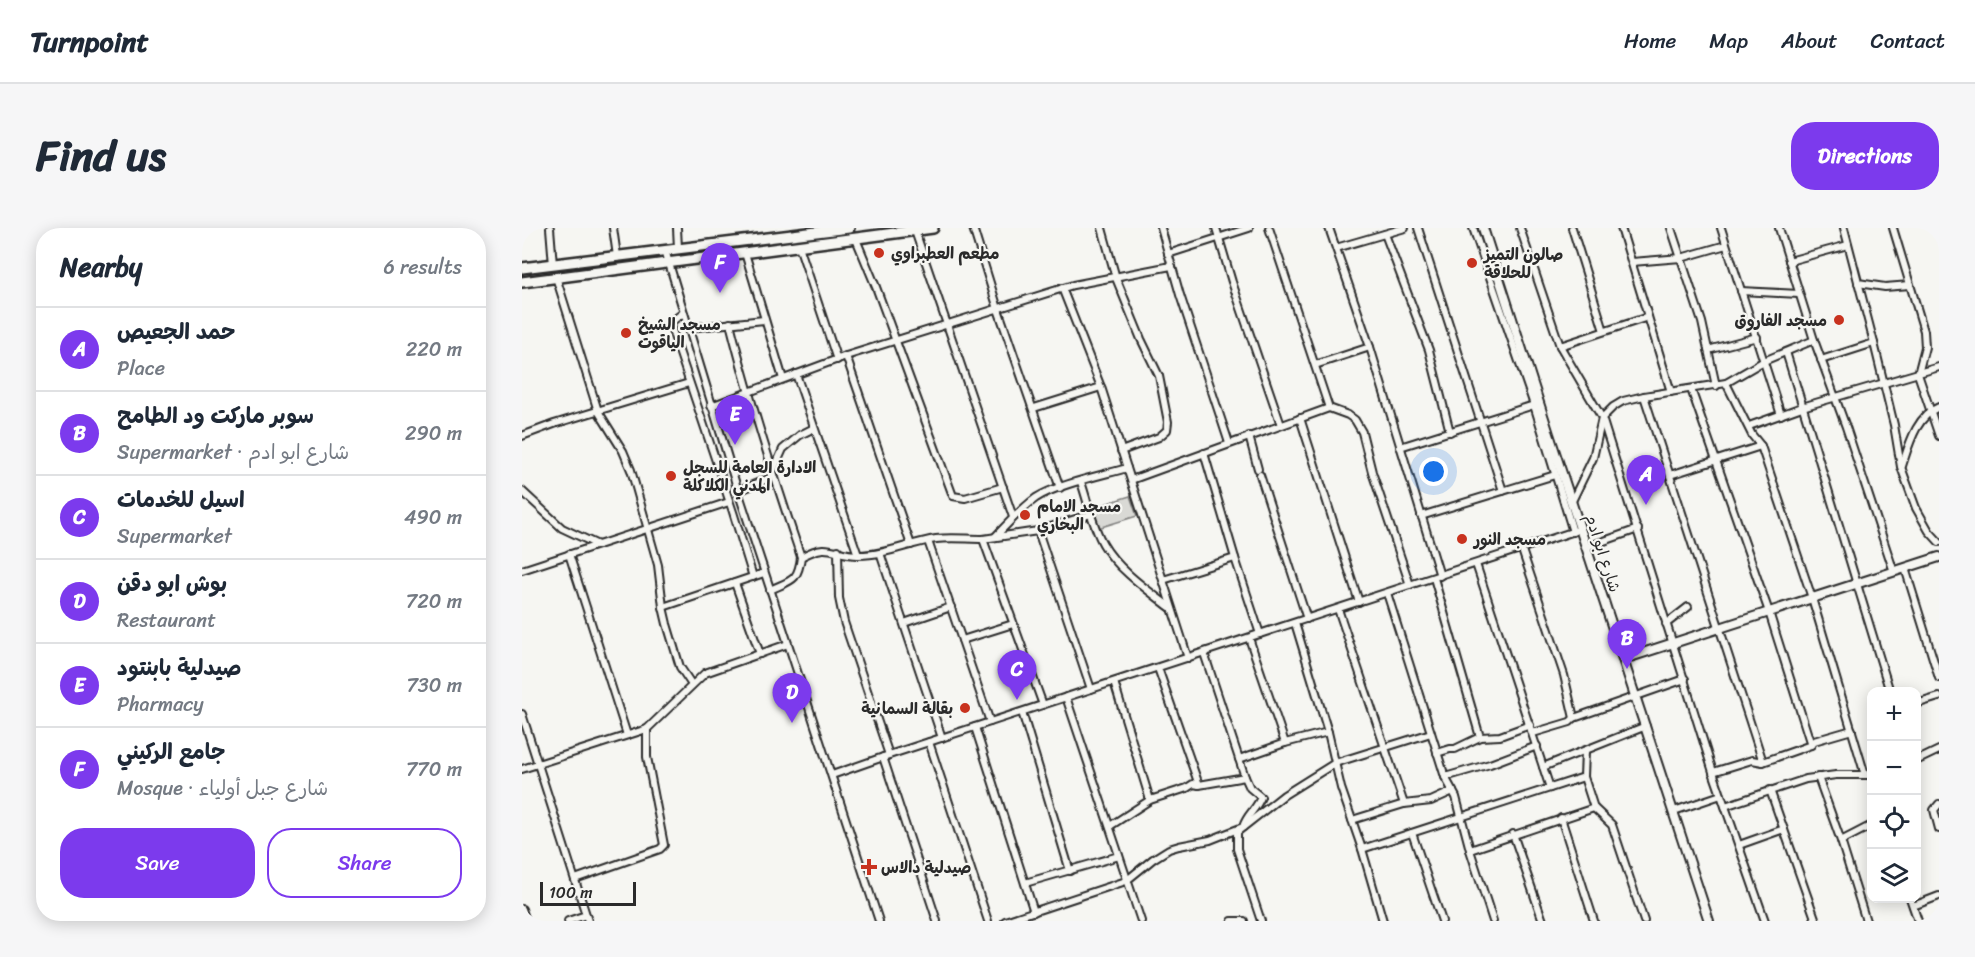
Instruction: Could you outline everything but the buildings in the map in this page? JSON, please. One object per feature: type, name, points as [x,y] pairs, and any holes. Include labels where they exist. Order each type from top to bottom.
[{"type":"main road","points":[[522,268],[849,228]]},
{"type":"main road","points":[[522,282],[933,228]]},
{"type":"street","points":[[550,228],[553,265]]},
{"type":"street","points":[[613,228],[617,256]]},
{"type":"street","points":[[677,228],[678,248]]},
{"type":"street","points":[[768,228],[770,238]]},
{"type":"street","points":[[973,228],[998,309],[1060,488]]},
{"type":"street","points":[[1102,228],[1116,278],[1141,339],[1160,376],[1168,422],[1167,430],[1159,437],[1121,451]]},
{"type":"street","points":[[1161,228],[1229,443]]},
{"type":"street","points":[[1216,228],[1281,425]]},
{"type":"street","points":[[1168,254],[1249,228]]},
{"type":"street","points":[[1269,228],[1329,408]]},
{"type":"street","points":[[1329,228],[1370,347],[1421,516],[1480,737]]},
{"type":"street","points":[[1335,248],[1405,228]]},
{"type":"street","points":[[1418,228],[1503,490]]},
{"type":"street","points":[[832,776],[886,756],[1577,531],[1555,475],[1534,405],[1473,228]]},
{"type":"street","name":"شارع ابو ادم","points":[[1483,228],[1572,501],[1577,531],[1587,547],[1709,921]]},
{"type":"street","points":[[1520,228],[1560,346],[1602,418],[1638,529],[1665,624],[1674,643],[1713,772],[1765,921]]},
{"type":"street","points":[[1572,228],[1604,331]]},
{"type":"street","points":[[1621,228],[1671,392]]},
{"type":"street","points":[[1671,228],[1702,322],[1716,386]]},
{"type":"street","points":[[1720,228],[1757,337],[1780,415]]},
{"type":"street","points":[[1779,228],[1814,340],[1846,427],[1894,572]]},
{"type":"street","points":[[1844,228],[1884,383],[1901,467],[1916,508],[1929,531],[1939,542]]},
{"type":"street","points":[[1893,228],[1925,337],[1925,347],[1918,374],[1939,436]]},
{"type":"street","points":[[915,231],[1013,517]]},
{"type":"street","points":[[1385,234],[1429,350],[1450,432]]},
{"type":"street","points":[[856,239],[953,496],[965,498],[1003,487]]},
{"type":"street","points":[[1790,261],[1848,245]]},
{"type":"street","points":[[799,246],[837,360]]},
{"type":"street","points":[[1632,262],[1681,258],[1726,246]]},
{"type":"street","points":[[665,250],[731,470],[879,921]]},
{"type":"street","points":[[745,253],[783,379]]},
{"type":"street","points":[[711,406],[846,356],[1062,288],[1172,266]]},
{"type":"street","points":[[556,278],[598,411],[628,460],[659,572],[663,606],[680,667],[692,685]]},
{"type":"street","points":[[1858,283],[1885,287],[1910,285]]},
{"type":"street","points":[[1062,288],[1101,387],[1188,658]]},
{"type":"street","points":[[1741,291],[1799,294]]},
{"type":"street","points":[[683,313],[670,324],[753,577]]},
{"type":"street","points":[[1560,346],[1647,317]]},
{"type":"street","points":[[688,328],[764,320]]},
{"type":"street","points":[[730,323],[747,392],[801,557],[799,573],[795,578],[770,590]]},
{"type":"street","points":[[1708,350],[1757,337]]},
{"type":"street","points":[[1572,501],[1593,458],[1602,418],[1613,407],[1623,401],[1644,396],[1726,383],[1764,361],[1814,340]]},
{"type":"street","points":[[1821,360],[1874,344]]},
{"type":"street","points":[[1315,365],[1370,347]]},
{"type":"street","points":[[1785,352],[1888,687]]},
{"type":"street","points":[[846,356],[911,545]]},
{"type":"street","points":[[1749,426],[1802,407],[1939,367]]},
{"type":"street","points":[[796,375],[858,555]]},
{"type":"street","points":[[522,436],[689,383]]},
{"type":"street","points":[[1726,383],[1752,435],[1761,446],[1867,772]]},
{"type":"street","points":[[1034,408],[1101,387]]},
{"type":"street","points":[[1691,389],[1769,612],[1811,745]]},
{"type":"street","points":[[1644,396],[1763,762]]},
{"type":"street","points":[[1400,447],[1534,405]]},
{"type":"street","points":[[1901,467],[1916,429],[1930,410],[1939,407]]},
{"type":"street","points":[[1131,480],[1329,408],[1348,415],[1355,420],[1362,432],[1372,472],[1410,585]]},
{"type":"street","points":[[1300,418],[1359,602]]},
{"type":"street","points":[[738,491],[766,480],[773,474],[783,449],[800,435],[814,428]]},
{"type":"street","points":[[1249,436],[1307,619]]},
{"type":"street","points":[[1670,475],[1761,446]]},
{"type":"street","points":[[1204,453],[1260,634]]},
{"type":"street","points":[[995,537],[1013,517],[1038,496],[1127,468]]},
{"type":"street","points":[[719,473],[731,470]]},
{"type":"street","points":[[1421,516],[1555,475]]},
{"type":"street","points":[[1081,482],[1099,536],[1111,556],[1147,590],[1172,608]]},
{"type":"street","points":[[522,491],[562,528],[598,545]]},
{"type":"street","points":[[522,570],[729,502]]},
{"type":"street","points":[[801,557],[821,548],[858,555],[880,553],[947,538],[982,539],[1038,531],[1091,514]]},
{"type":"street","points":[[1587,547],[1638,529]]},
{"type":"street","points":[[1038,531],[1091,689]]},
{"type":"street","points":[[982,539],[1042,705]]},
{"type":"street","points":[[928,541],[990,722]]},
{"type":"street","points":[[838,550],[839,598],[844,622],[937,921]]},
{"type":"street","points":[[1522,550],[1564,675],[1574,718]]},
{"type":"street","points":[[880,553],[942,738]]},
{"type":"street","points":[[569,554],[627,735]]},
{"type":"street","points":[[1624,659],[1939,557]]},
{"type":"street","points":[[1163,580],[1235,558]]},
{"type":"street","points":[[1476,564],[1550,788]]},
{"type":"street","points":[[1905,568],[1939,678]]},
{"type":"street","points":[[663,606],[764,573]]},
{"type":"street","points":[[735,583],[760,654]]},
{"type":"street","points":[[1387,593],[1445,777],[1453,791],[1462,817],[1493,921]]},
{"type":"street","points":[[904,623],[951,607]]},
{"type":"street","points":[[1665,624],[1688,607]]},
{"type":"street","points":[[1338,609],[1404,804]]},
{"type":"street","points":[[1295,623],[1328,732],[1341,788],[1383,921]]},
{"type":"street","points":[[962,640],[1013,624]]},
{"type":"street","points":[[1249,638],[1285,743]]},
{"type":"street","points":[[522,769],[647,729],[705,673],[788,644]]},
{"type":"street","points":[[1204,653],[1245,777],[1250,788],[1261,797],[1257,808],[1246,817],[1243,827]]},
{"type":"street","points":[[1158,668],[1200,785]]},
{"type":"street","points":[[1533,733],[1570,722],[1574,718],[1685,679]]},
{"type":"street","points":[[1114,682],[1150,801]]},
{"type":"street","points":[[1921,703],[1939,696]]},
{"type":"street","points":[[1066,697],[1141,921]]},
{"type":"street","points":[[1022,712],[1070,871]]},
{"type":"street","points":[[522,714],[587,918],[568,921]]},
{"type":"street","points":[[1437,753],[1455,749],[1480,737],[1500,736],[1530,726]]},
{"type":"street","points":[[1542,767],[1646,726]]},
{"type":"street","points":[[975,727],[1034,912]]},
{"type":"street","points":[[575,879],[660,849],[663,845],[647,757],[647,729]]},
{"type":"street","points":[[1713,772],[1752,760],[1763,762],[1811,745],[1814,741],[1852,730]]},
{"type":"street","points":[[1239,759],[1285,743],[1328,732]]},
{"type":"street","points":[[1261,921],[1236,844],[1237,832],[1284,795],[1335,763],[1431,733]]},
{"type":"street","points":[[929,742],[987,921]]},
{"type":"street","points":[[1445,777],[1490,764],[1537,746]]},
{"type":"street","points":[[1921,759],[1939,750]]},
{"type":"street","points":[[1585,751],[1584,777],[1594,808],[1612,825],[1644,921]]},
{"type":"street","points":[[1725,806],[1770,790],[1818,777],[1867,775]]},
{"type":"street","points":[[1110,826],[1150,801],[1193,784],[1200,785],[1245,777]]},
{"type":"street","points":[[1362,849],[1584,777]]},
{"type":"street","points":[[1818,777],[1866,921]]},
{"type":"street","points":[[1770,790],[1816,921]]},
{"type":"street","points":[[1352,820],[1404,804],[1431,801],[1453,791]]},
{"type":"street","points":[[1674,811],[1721,795]]},
{"type":"street","points":[[1939,804],[1934,810],[1939,829]]},
{"type":"street","points":[[1470,850],[1594,808]]},
{"type":"street","points":[[1561,818],[1594,921]]},
{"type":"street","points":[[1005,921],[1126,881],[1169,849],[1210,840],[1243,827]]},
{"type":"street","points":[[1841,841],[1867,828]]},
{"type":"street","points":[[1739,845],[1784,829]]},
{"type":"street","points":[[1412,833],[1442,921]]},
{"type":"street","points":[[1513,834],[1543,921]]},
{"type":"street","points":[[1026,883],[1119,856]]},
{"type":"street","points":[[1913,906],[1939,897]]},
{"type":"street","points":[[1912,903],[1918,921]]},
{"type":"street","points":[[522,909],[526,921]]},
{"type":"street","points":[[1232,921],[1244,921]]},
{"type":"shaded area","points":[[1130,496],[1137,516],[1098,528],[1092,508]]},
{"type":"place","name":"مطعم العطبراوي","points":[[879,253]]},
{"type":"place","name":"صالون التميز للحلاقة","points":[[1472,263]]},
{"type":"place","name":"جامع الركيني","points":[[720,293]]},
{"type":"place","name":"مسجد الفاروق","points":[[1839,320]]},
{"type":"place","name":"مسجد الشيخ الياقوت","points":[[626,333]]},
{"type":"place","name":"صيدلية بابنتود","points":[[735,445]]},
{"type":"place","name":"الادارة العامة للسجل المدني الكلاكلة","points":[[671,476]]},
{"type":"place","name":"حمد الجعيص","points":[[1646,505]]},
{"type":"place","name":"مسجد الامام البخاري","points":[[1025,515]]},
{"type":"place","name":"مسجد النور","points":[[1462,539]]},
{"type":"place","name":"سوبر ماركت ود الطامح","points":[[1627,669]]},
{"type":"place","name":"اسيل للخدمات","points":[[1017,700]]},
{"type":"place","name":"بقالة السمانية","points":[[965,708]]},
{"type":"place","name":"بوش ابو دقن","points":[[792,723]]},
{"type":"place","name":"صيدلية دالاس","points":[[869,867]]}]
